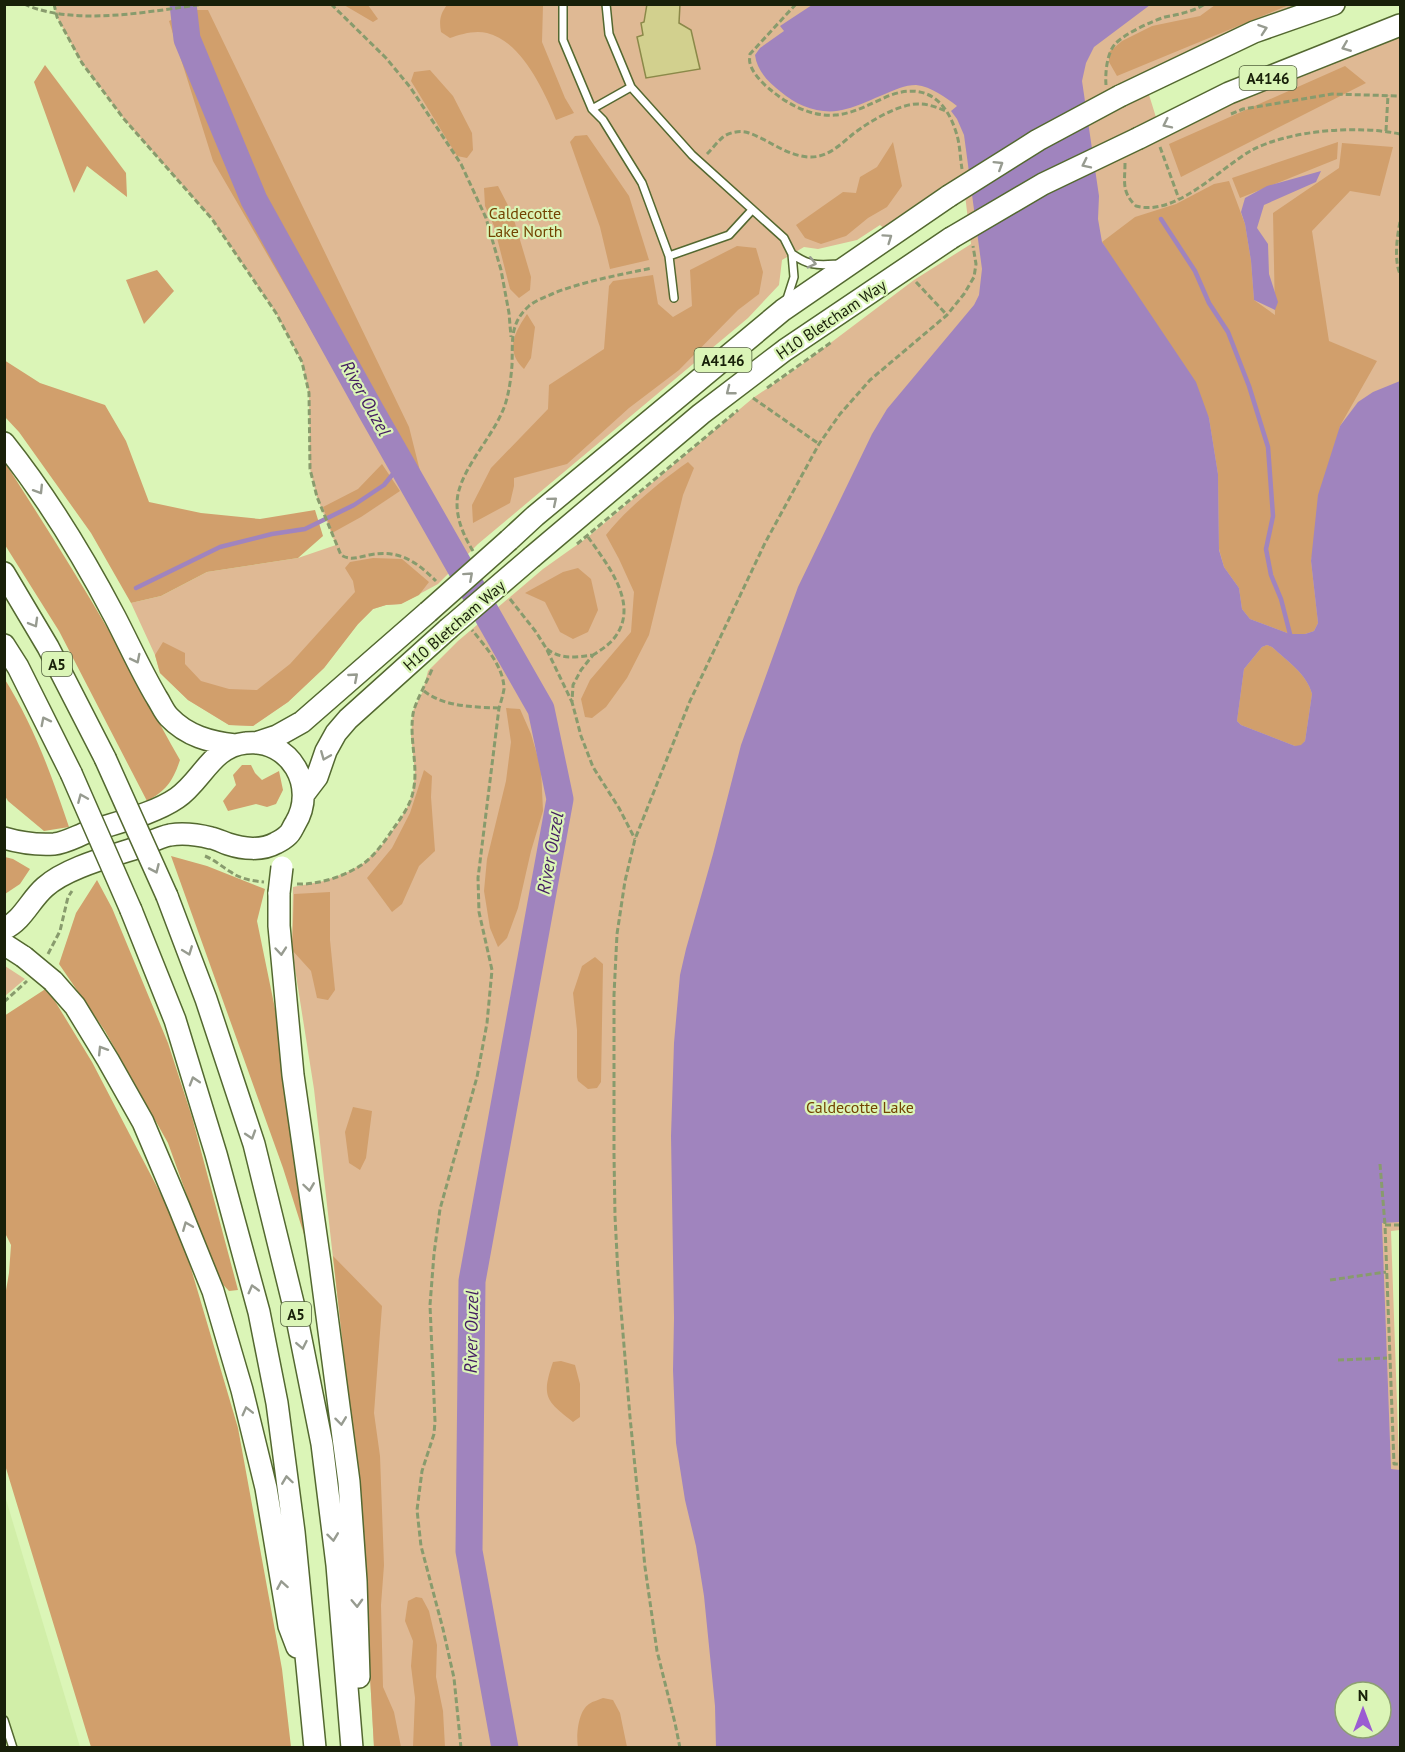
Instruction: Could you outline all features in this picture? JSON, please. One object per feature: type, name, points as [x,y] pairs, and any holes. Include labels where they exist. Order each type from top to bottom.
[{"type":"highway","name":"H10 Bletcham Way","points":[[256,743],[277,736],[302,722],[536,516],[783,310],[851,263],[950,196],[1038,141],[1120,96],[1254,32],[1334,4]]},
{"type":"highway","name":"H10 Bletcham Way","points":[[357,1748],[359,1681],[356,1581],[349,1482],[321,1263],[293,1075],[279,926],[279,893],[288,835],[298,819],[303,806],[304,794],[317,777],[336,733],[348,718],[448,629],[701,414],[775,357],[951,238],[1043,184],[1148,141],[1229,93],[1401,25]]},
{"type":"highway","points":[[4,443],[30,475],[84,562],[168,717],[190,733],[210,741],[235,745],[256,743],[273,747],[285,754],[298,772],[304,794]]},
{"type":"highway","name":"A5","points":[[4,573],[48,647],[105,758],[167,896],[206,999],[254,1144],[297,1319],[322,1444],[337,1565],[352,1748]]},
{"type":"highway","name":"A5","points":[[4,645],[18,667],[71,773],[131,909],[175,1020],[216,1154],[259,1312],[277,1403],[293,1521],[315,1748]]},
{"type":"highway","points":[[4,838],[30,844],[56,843],[160,808],[192,786],[212,760],[235,745]]},
{"type":"highway","points":[[4,929],[13,925],[44,887],[65,874],[170,835],[213,838],[236,847],[260,848],[273,845],[288,835]]},
{"type":"highway","points":[[4,944],[53,981],[75,1006],[143,1122],[180,1207],[213,1292],[242,1390],[266,1488],[289,1626],[309,1681]]},
{"type":"lane","points":[[563,4],[563,40],[592,109],[603,120],[642,183],[669,256],[674,298]]},
{"type":"lane","points":[[606,4],[609,34],[631,87],[692,155],[784,238],[792,255],[794,277],[783,310]]},
{"type":"lane","points":[[592,109],[631,87]]},
{"type":"lane","points":[[669,256],[729,235],[752,210]]},
{"type":"lane","points":[[792,255],[817,266],[851,263]]},
{"type":"lane","points":[[4,1720],[13,1748]]},
{"type":"path","points":[[24,4],[56,14],[98,16],[206,4]]},
{"type":"path","points":[[54,4],[56,14],[82,63],[124,119],[212,219],[276,313],[302,362],[309,393],[310,470],[317,497],[336,545]]},
{"type":"path","points":[[331,4],[386,58],[411,87],[461,164],[486,218],[501,270],[512,338],[512,364],[505,405],[493,431],[463,481],[457,507],[461,527],[479,559]]},
{"type":"path","points":[[796,4],[750,54],[750,63],[763,84],[787,103],[811,113],[835,116],[907,90],[923,93],[934,98],[948,112],[957,134],[962,171]]},
{"type":"path","points":[[1222,118],[1243,109],[1332,94],[1401,96]]},
{"type":"path","points":[[1386,131],[1388,95]]},
{"type":"path","points":[[700,161],[723,136],[738,131],[748,132],[780,148],[810,157],[824,155],[872,122],[908,105],[933,106],[948,112]]},
{"type":"path","points":[[1148,141],[1179,199]]},
{"type":"path","points":[[1401,222],[1398,249],[1398,269],[1401,274]]},
{"type":"path","points":[[680,1748],[657,1650],[645,1567],[624,1355],[615,1216],[615,956],[625,881],[634,839],[690,701],[765,543],[819,444],[840,414],[870,380],[947,315],[964,294],[974,277],[976,264],[973,241]]},
{"type":"path","points":[[512,338],[518,319],[530,305],[539,299],[570,287],[652,268]]},
{"type":"path","points":[[915,280],[947,315]]},
{"type":"path","points":[[762,392],[842,335]]},
{"type":"path","points":[[753,398],[819,444]]},
{"type":"path","points":[[570,550],[744,405]]},
{"type":"path","points":[[572,702],[573,685],[581,670],[593,655],[615,636],[623,621],[620,589],[609,567],[588,537]]},
{"type":"path","points":[[507,596],[546,648],[572,702],[581,736],[593,767],[619,808],[634,839]]},
{"type":"path","points":[[546,648],[554,655],[567,657],[593,655]]},
{"type":"path","points":[[302,885],[324,881],[364,863],[382,845],[398,823],[408,806],[413,791],[415,772],[411,736],[413,711],[423,691],[431,697],[449,703],[470,707],[499,708],[477,878],[479,912],[492,970],[487,1023],[477,1077],[440,1209],[430,1305],[434,1434],[422,1471],[417,1510],[421,1546],[454,1678],[462,1748]]},
{"type":"path","points":[[1380,1164],[1385,1225],[1394,1464],[1401,1464]]},
{"type":"path","points":[[1385,1225],[1401,1225]]},
{"type":"path","points":[[1330,1280],[1386,1272]]},
{"type":"path","points":[[1338,1360],[1387,1358]]},
{"type":"shaded area","points":[[344,5],[368,5],[378,19],[373,22]]},
{"type":"shaded area","points":[[447,5],[543,5],[542,42],[565,98],[574,113],[556,120],[530,68],[521,56],[499,38],[478,32],[450,38],[441,32],[441,18]]},
{"type":"shaded area","name":"Caldecotte Lake","points":[[812,5],[1150,5],[1094,47],[1086,63],[1082,81],[1099,196],[1098,219],[1102,242],[1196,382],[1209,418],[1218,474],[1219,550],[1224,567],[1239,588],[1242,609],[1250,619],[1290,634],[1305,634],[1314,631],[1318,623],[1311,561],[1318,495],[1340,426],[1358,402],[1373,392],[1400,381],[1400,1222],[1382,1223],[1391,1469],[1400,1470],[1400,1747],[716,1748],[715,1706],[704,1596],[676,1443],[673,1370],[671,1136],[674,1043],[680,975],[741,745],[798,587],[872,434],[887,409],[974,305],[979,295],[982,269],[964,135],[951,111],[957,106],[933,90],[916,85],[900,88],[838,111],[820,111],[803,106],[772,85],[756,61],[755,55],[760,48],[784,31],[780,26]],"holes":[[[1267,645],[1301,674],[1312,694],[1305,741],[1301,745],[1295,746],[1241,725],[1237,721],[1244,669],[1262,647]]]},
{"type":"shaded area","points":[[1215,5],[1289,5],[1117,76],[1109,62],[1109,52],[1122,41],[1152,26],[1200,16]]},
{"type":"shaded area","points":[[192,10],[208,10],[409,427],[424,487],[386,459],[213,161],[169,21]]},
{"type":"shaded area","points":[[45,65],[126,173],[127,197],[87,166],[74,193],[34,82]]},
{"type":"shaded area","points":[[1345,66],[1366,83],[1181,177],[1169,144]]},
{"type":"shaded area","points":[[430,70],[453,96],[472,133],[473,150],[467,158],[457,156],[411,81],[414,72]]},
{"type":"shaded area","points":[[587,135],[629,196],[649,260],[610,269],[600,227],[570,142],[575,136]]},
{"type":"shaded area","points":[[893,142],[902,186],[887,207],[868,218],[846,236],[821,244],[805,238],[796,225],[843,192],[856,193],[860,177],[877,167]]},
{"type":"shaded area","points":[[1338,142],[1337,159],[1240,198],[1232,178]]},
{"type":"shaded area","points":[[1342,143],[1393,147],[1380,196],[1350,191],[1312,231],[1329,341],[1377,361],[1340,426],[1311,561],[1318,623],[1314,631],[1305,634],[1290,634],[1250,619],[1242,609],[1239,588],[1224,567],[1219,549],[1218,474],[1209,418],[1102,242],[1135,217],[1176,204],[1214,184],[1229,181],[1245,224],[1254,300],[1275,315],[1273,213],[1339,168]]},
{"type":"shaded area","points":[[1321,171],[1316,182],[1264,205],[1257,228],[1268,244],[1269,274],[1278,302],[1275,310],[1254,300],[1251,261],[1241,212],[1245,198],[1267,186]]},
{"type":"shaded area","points":[[498,186],[512,213],[531,277],[530,290],[519,298],[510,289],[494,226],[485,206],[484,188]]},
{"type":"shaded area","points":[[737,246],[756,248],[763,272],[759,294],[738,310],[679,370],[629,408],[567,464],[514,478],[510,503],[473,523],[472,505],[491,468],[548,409],[549,385],[604,349],[609,286],[613,281],[653,275],[658,304],[673,317],[692,306],[690,270]]},
{"type":"shaded area","points":[[157,270],[174,291],[144,324],[126,280]]},
{"type":"shaded area","points":[[527,314],[535,327],[531,358],[524,369],[518,362],[513,349],[515,335]]},
{"type":"shaded area","points":[[4,360],[40,383],[105,405],[126,441],[149,502],[201,513],[260,519],[315,510],[323,536],[298,558],[207,572],[161,596],[131,603],[91,533],[19,432],[5,417]]},
{"type":"shaded area","points":[[4,461],[121,651],[180,760],[168,785],[147,801],[59,631],[5,545]]},
{"type":"shaded area","points":[[688,462],[694,468],[683,495],[649,635],[627,678],[606,707],[592,718],[585,717],[581,699],[590,680],[631,632],[634,592],[606,535],[644,496]]},
{"type":"shaded area","points":[[382,464],[400,491],[332,533],[323,507],[358,489]]},
{"type":"shaded area","points":[[373,558],[402,559],[429,582],[419,595],[401,604],[373,609],[358,624],[324,668],[288,702],[253,726],[229,725],[188,700],[160,673],[155,655],[163,642],[185,653],[185,664],[201,681],[229,689],[257,690],[290,664],[355,592],[353,581],[345,568],[350,562]]},
{"type":"shaded area","points":[[578,568],[591,579],[598,610],[588,632],[573,639],[560,632],[545,602],[525,593],[563,572]]},
{"type":"shaded area","points":[[1267,645],[1301,674],[1312,694],[1305,741],[1301,746],[1295,746],[1241,725],[1237,721],[1244,669],[1262,647]]},
{"type":"shaded area","points":[[4,678],[41,751],[69,827],[44,831],[5,796]]},
{"type":"shaded area","points":[[506,708],[520,709],[531,734],[541,768],[543,811],[518,908],[507,938],[498,947],[490,928],[484,891],[487,859],[506,781],[511,742]]},
{"type":"shaded area","points":[[242,765],[251,765],[262,780],[279,771],[283,790],[276,804],[267,807],[256,804],[228,811],[223,801],[236,785],[233,775]]},
{"type":"shaded area","points":[[424,770],[432,776],[431,797],[435,851],[419,866],[402,904],[392,912],[367,878],[392,848],[410,813]]},
{"type":"shaded area","points":[[171,856],[207,866],[265,889],[257,921],[280,1033],[308,1247],[283,1168]]},
{"type":"shaded area","points":[[5,857],[30,869],[20,884],[5,894]]},
{"type":"shaded area","points":[[97,880],[112,908],[168,1043],[192,1117],[238,1290],[229,1291],[216,1277],[168,1143],[105,1031],[59,964],[76,913]]},
{"type":"shaded area","points":[[330,892],[330,940],[335,990],[328,1000],[317,998],[311,971],[292,950],[294,894]]},
{"type":"shaded area","points":[[595,957],[603,964],[601,1082],[597,1088],[588,1089],[578,1081],[577,1077],[577,1030],[573,993],[582,966]]},
{"type":"shaded area","points":[[47,988],[92,1062],[180,1231],[238,1428],[282,1669],[291,1747],[91,1747],[5,1465],[5,1296],[11,1245],[4,1231],[4,1016]]},
{"type":"shaded area","points":[[353,1107],[372,1111],[366,1158],[360,1170],[349,1163],[345,1132]]},
{"type":"shaded area","points":[[333,1256],[382,1306],[374,1413],[380,1456],[384,1565],[381,1605],[383,1687],[394,1712],[401,1747],[374,1747],[360,1498]]},
{"type":"shaded area","points":[[561,1361],[575,1365],[580,1384],[580,1417],[573,1422],[557,1409],[548,1397],[547,1383],[553,1362]]},
{"type":"shaded area","points":[[5,1496],[80,1747],[5,1747]]},
{"type":"shaded area","points":[[416,1597],[422,1598],[429,1611],[437,1645],[436,1677],[443,1711],[445,1747],[413,1747],[415,1698],[411,1666],[413,1641],[405,1621],[408,1601]]},
{"type":"shaded area","points":[[603,1698],[613,1700],[620,1713],[627,1747],[578,1747],[577,1737],[582,1712],[592,1702]]},
{"type":"green space","name":"Caldecotte Lake","points":[[54,5],[1334,5],[1146,85],[1159,127],[1400,25],[1400,1230],[1391,1231],[1400,1461],[1400,1747],[374,1747],[360,1498],[314,1089],[292,950],[293,887],[324,881],[364,863],[382,845],[398,823],[408,806],[413,791],[415,772],[411,736],[413,711],[423,691],[428,671],[458,641],[543,569],[588,537],[753,398],[796,369],[914,280],[971,244],[964,187],[892,235],[880,225],[857,240],[818,249],[804,247],[782,260],[779,285],[748,318],[478,544],[438,584],[401,604],[373,609],[358,624],[324,668],[288,702],[253,726],[229,725],[188,700],[160,673],[155,655],[131,603],[161,596],[207,572],[298,558],[336,545],[317,497],[310,469],[309,393],[302,362],[276,313],[212,219],[124,119],[82,63],[57,17]]},
{"type":"green space","points":[[5,966],[25,979],[5,996]]},
{"type":"building","points":[[647,4],[680,4],[679,23],[691,30],[700,69],[646,78],[637,37],[643,35],[641,23],[644,22]]},
{"type":"waterway","name":"River Ouzel","points":[[183,4],[187,39],[254,200],[541,709],[560,799],[472,1281],[469,1551],[505,1748]]},
{"type":"waterway","points":[[1161,219],[1195,271],[1209,303],[1228,332],[1249,386],[1268,447],[1273,516],[1266,549],[1271,575],[1281,599],[1290,634]]},
{"type":"waterway","points":[[136,588],[220,547],[272,534],[305,529],[354,505],[384,485],[401,464]]},
{"type":"park label","name":"Caldecotte Lake North","points":[[525,222]]}]
